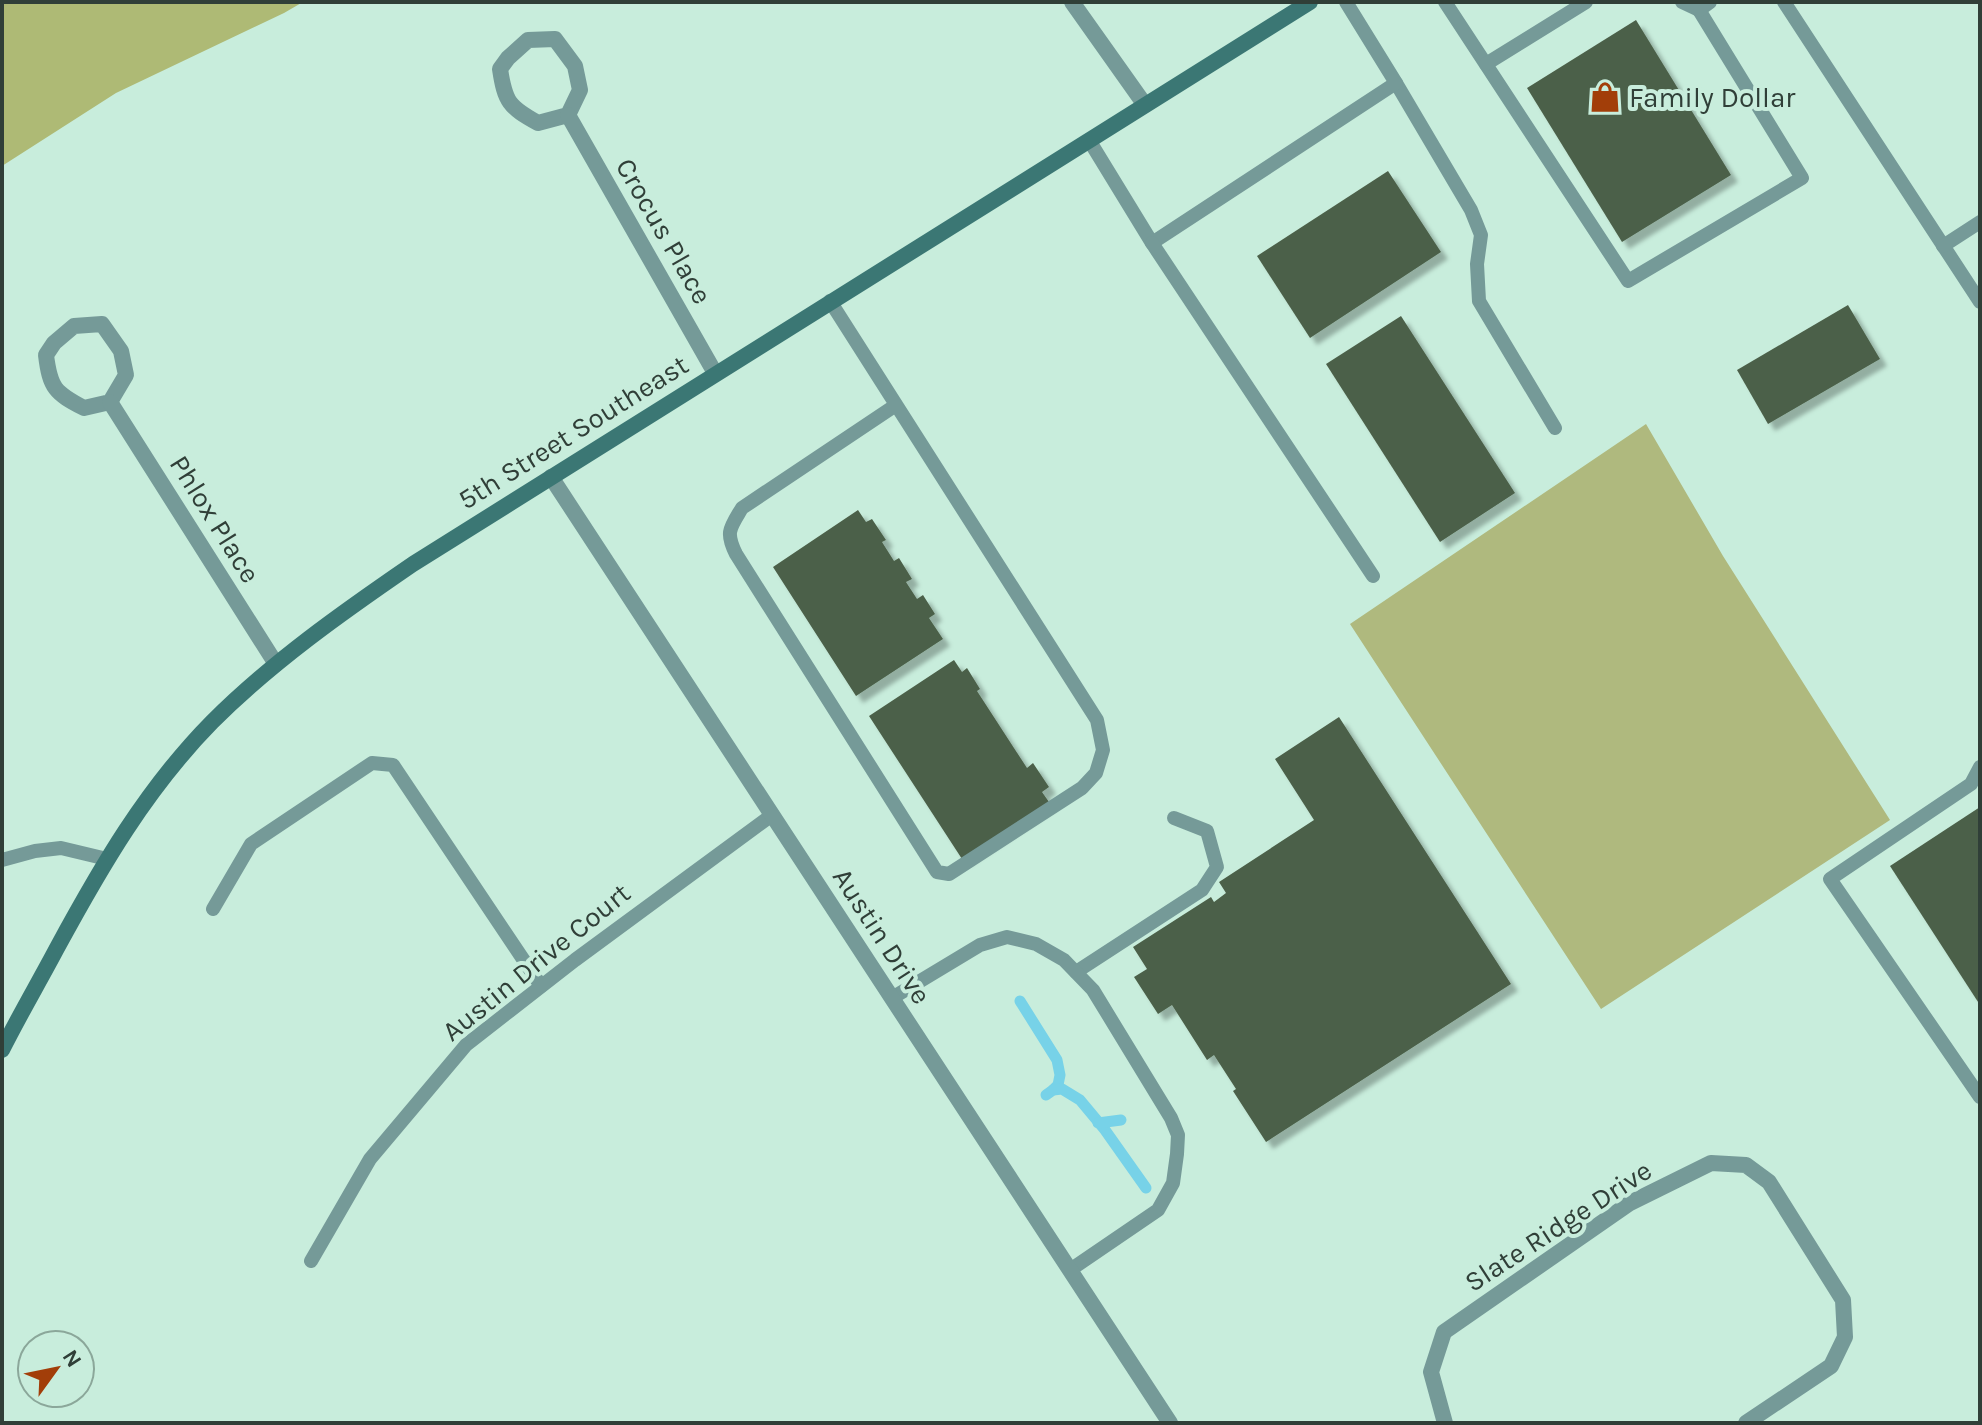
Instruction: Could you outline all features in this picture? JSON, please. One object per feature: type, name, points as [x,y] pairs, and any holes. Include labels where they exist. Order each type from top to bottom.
[{"type":"main road","name":"5th Street Southeast","points":[[2,1050],[130,822],[169,770],[212,723],[276,664],[413,564],[1310,2]]},
{"type":"street","points":[[1072,2],[1145,105]]},
{"type":"street","points":[[555,39],[575,66],[580,90],[568,115],[538,123],[516,111],[503,93],[500,69],[528,40],[555,39]]},
{"type":"street","name":"Crocus Place","points":[[568,115],[715,373]]},
{"type":"street","points":[[102,324],[121,351],[126,375],[110,402],[84,408],[61,396],[49,379],[46,355],[54,343],[74,326],[102,324]]},
{"type":"street","name":"Phlox Place","points":[[110,402],[276,664]]},
{"type":"street","name":"Austin Drive","points":[[551,477],[1170,1423]]},
{"type":"street","name":"Slate Ridge Drive","points":[[1445,1423],[1431,1372],[1444,1332],[1630,1203],[1711,1163],[1746,1165],[1769,1182],[1843,1300],[1845,1337],[1831,1366],[1746,1423]]},
{"type":"lane","points":[[1346,2],[1471,210],[1481,235],[1477,264],[1479,301],[1555,428]]},
{"type":"lane","points":[[1445,2],[1628,281],[1802,178],[1704,6],[1682,2]]},
{"type":"lane","points":[[1486,64],[1586,2]]},
{"type":"lane","points":[[1784,2],[1980,302]]},
{"type":"lane","points":[[1152,243],[1396,83]]},
{"type":"lane","points":[[1089,140],[1152,243],[1373,576]]},
{"type":"lane","points":[[1943,246],[1980,222]]},
{"type":"lane","points":[[830,301],[1097,720],[1103,750],[1096,773],[1082,788],[949,874],[937,872],[730,541],[731,527],[742,508],[896,405]]},
{"type":"lane","points":[[213,909],[251,844],[372,763],[393,765],[541,986]]},
{"type":"lane","points":[[1980,767],[1971,784],[1830,879],[1980,1097]]},
{"type":"lane","name":"Austin Drive Court","points":[[311,1261],[370,1159],[466,1045],[772,815]]},
{"type":"lane","points":[[1076,972],[1202,890],[1217,867],[1207,831],[1174,818]]},
{"type":"lane","points":[[2,860],[61,848],[107,859]]},
{"type":"lane","points":[[892,998],[980,945],[1007,937],[1036,944],[1064,960],[1093,990],[1171,1118],[1178,1135],[1173,1183],[1158,1210],[1070,1270]]},
{"type":"green space","points":[[2,2],[303,2],[116,93],[2,166]]},
{"type":"green space","points":[[1646,424],[1723,556],[1890,820],[1601,1009],[1350,624]]},
{"type":"building","points":[[1636,20],[1731,175],[1622,242],[1527,88]]},
{"type":"building","points":[[1388,171],[1441,252],[1310,338],[1257,256]]},
{"type":"building","points":[[1848,305],[1880,359],[1768,424],[1737,370]]},
{"type":"building","points":[[1401,316],[1515,493],[1440,542],[1326,364]]},
{"type":"building","points":[[858,510],[866,522],[872,519],[886,540],[882,542],[894,561],[899,558],[912,579],[906,582],[917,599],[923,595],[935,614],[929,618],[943,639],[856,696],[773,567]]},
{"type":"building","points":[[954,660],[962,672],[967,668],[980,689],[977,691],[1027,768],[1033,763],[1049,787],[1042,792],[1049,802],[962,859],[869,716]]},
{"type":"building","points":[[1339,717],[1511,984],[1266,1142],[1214,1055],[1207,1060],[1172,1005],[1158,1014],[1134,977],[1147,969],[1133,947],[1211,897],[1214,902],[1226,893],[1219,882],[1314,820],[1275,759]]},
{"type":"building","points":[[1980,807],[1980,1005],[1890,866]]},
{"type":"waterway","points":[[1020,1001],[1057,1060],[1060,1075],[1058,1085],[1053,1090]]},
{"type":"waterway","points":[[1046,1095],[1062,1089],[1080,1100],[1146,1188]]},
{"type":"waterway","points":[[1098,1123],[1121,1120]]},
{"type":"place","name":"Family Dollar","points":[[1605,97]]}]
